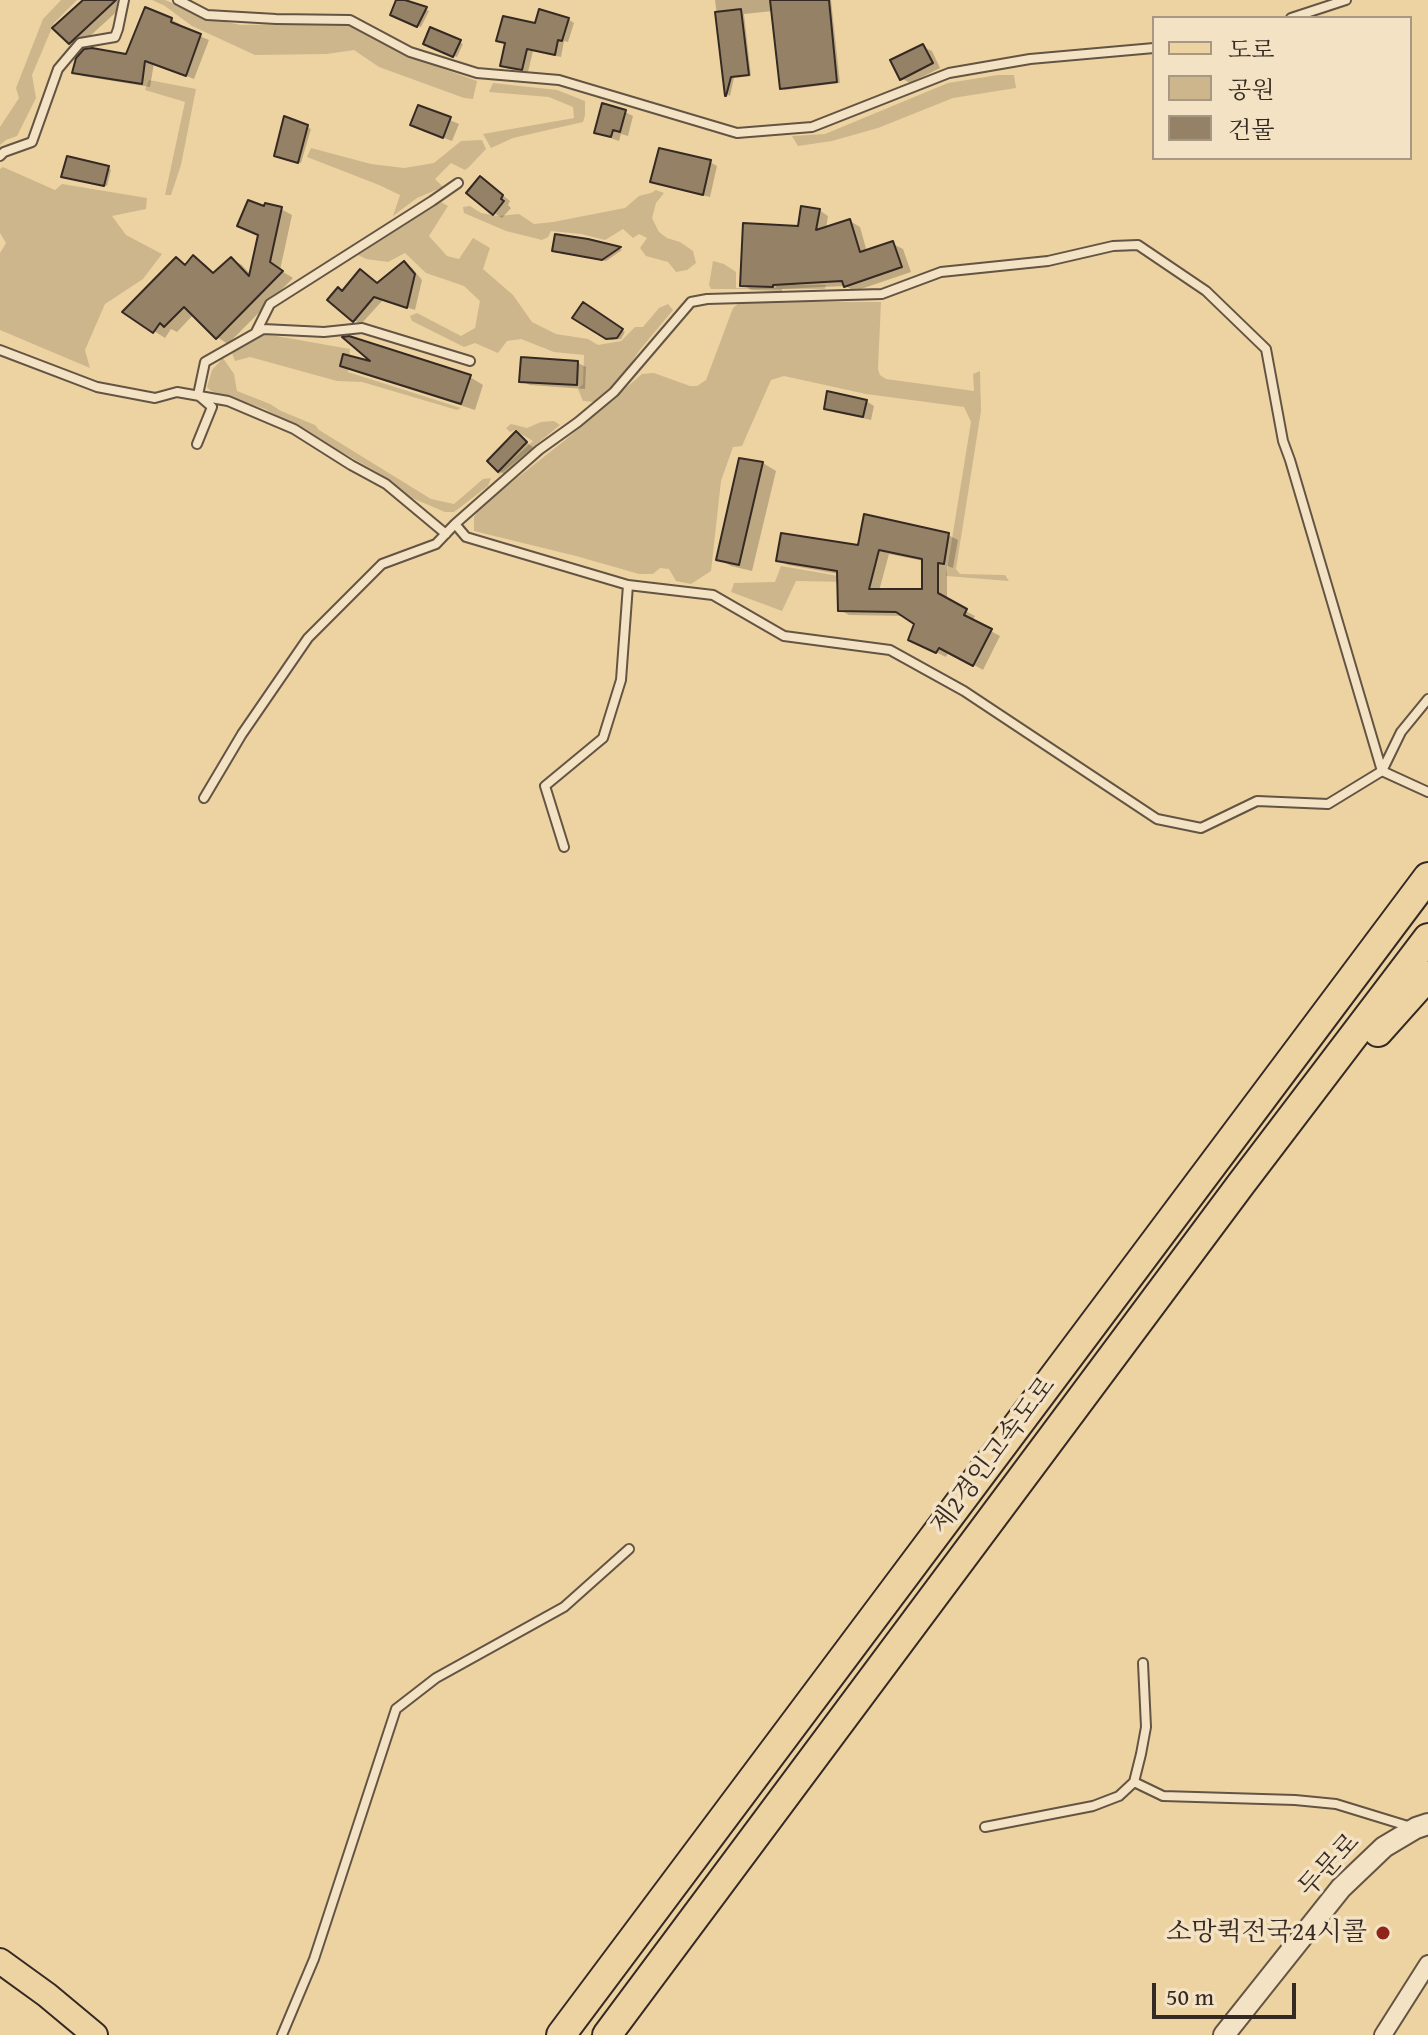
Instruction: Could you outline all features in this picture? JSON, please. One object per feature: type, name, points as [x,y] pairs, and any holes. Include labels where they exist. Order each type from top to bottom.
[{"type":"highway","name":"제2경인고속도로","points":[[561,2035],[1428,877]]},
{"type":"highway","name":"제2경인고속도로","points":[[607,2035],[1428,938]]},
{"type":"highway","points":[[1241,1184],[1428,976]]},
{"type":"main road","points":[[0,1961],[95,2035]]},
{"type":"street","name":"두문로","points":[[1224,2035],[1341,1888],[1384,1847],[1422,1826]]},
{"type":"street","points":[[1383,2035],[1428,1964]]},
{"type":"lane","points":[[0,156],[32,142],[58,69],[80,43],[115,37],[124,0]]},
{"type":"lane","points":[[178,0],[207,15],[350,20],[410,52],[477,73],[559,80],[737,133],[812,127],[949,73],[1030,59],[1152,48]]},
{"type":"lane","points":[[1297,16],[1346,0]]},
{"type":"lane","points":[[255,334],[270,304],[458,183]]},
{"type":"lane","points":[[204,798],[242,734],[308,638],[382,564],[436,544],[539,450],[614,392],[691,302],[882,294],[941,272],[1048,261],[1113,246],[1138,245],[1206,291],[1266,349],[1283,441],[1382,771],[1428,792]]},
{"type":"lane","points":[[198,395],[205,362],[263,329],[324,332],[362,328],[470,361]]},
{"type":"lane","points":[[0,350],[97,387],[155,398],[177,392],[228,401],[294,429],[386,484],[446,534]]},
{"type":"lane","points":[[197,444],[212,407],[198,395]]},
{"type":"lane","points":[[455,524],[466,537],[628,585],[713,595],[784,636],[890,650],[964,691],[1157,819],[1201,828],[1257,801],[1328,804],[1382,771],[1401,732],[1428,699]]},
{"type":"lane","points":[[564,847],[545,786],[603,738],[621,680],[628,585]]},
{"type":"lane","points":[[282,2035],[314,1959],[396,1709],[436,1678],[564,1607],[629,1549]]},
{"type":"lane","points":[[985,1827],[1093,1806],[1119,1796],[1134,1782],[1146,1727],[1143,1663]]},
{"type":"lane","points":[[1134,1782],[1163,1796],[1336,1804],[1422,1826]]},
{"type":"green space","points":[[61,0],[77,0],[54,23],[32,75],[36,98],[17,136],[0,145],[0,127],[19,98],[16,88],[43,19]]},
{"type":"green space","points":[[152,0],[165,0],[208,18],[241,25],[348,23],[402,54],[477,81],[473,99],[379,67],[354,50],[327,54],[255,55],[192,26]]},
{"type":"green space","points":[[1014,75],[1016,88],[953,98],[878,128],[832,141],[798,146],[792,136],[825,134],[948,83]]},
{"type":"green space","points":[[149,80],[196,89],[181,165],[171,195],[165,195],[185,102],[145,90]]},
{"type":"green space","points":[[493,83],[557,90],[585,101],[583,122],[513,138],[491,148],[483,134],[574,118],[573,107],[549,97],[489,92]]},
{"type":"green space","points":[[482,140],[486,149],[469,167],[465,170],[451,163],[435,179],[443,187],[417,198],[393,216],[400,195],[307,157],[311,148],[371,164],[404,168],[434,163],[461,141]]},
{"type":"green space","points":[[3,167],[55,190],[62,184],[147,198],[146,209],[112,216],[126,235],[162,254],[143,279],[105,304],[85,350],[90,368],[0,330],[0,253],[6,243],[0,233],[0,169]]},
{"type":"green space","points":[[656,190],[664,193],[656,203],[652,218],[659,232],[693,251],[696,263],[687,270],[676,272],[668,262],[646,256],[640,248],[647,238],[639,234],[633,238],[623,229],[605,240],[551,231],[542,240],[506,231],[464,213],[463,207],[470,206],[481,213],[498,216],[519,214],[534,224],[625,208],[639,196]]},
{"type":"green space","points":[[441,202],[448,206],[429,236],[447,256],[459,259],[473,238],[490,248],[483,269],[513,295],[532,322],[556,334],[588,339],[598,345],[621,341],[635,327],[643,327],[659,308],[668,304],[673,310],[639,351],[621,379],[594,402],[583,401],[578,389],[583,384],[584,355],[554,352],[521,339],[507,341],[498,353],[475,343],[464,347],[412,321],[410,316],[417,313],[461,336],[475,328],[480,301],[464,286],[426,273],[405,253],[388,262],[358,255]]},
{"type":"green space","points":[[713,261],[736,272],[736,288],[776,288],[777,262],[793,264],[794,285],[826,285],[825,289],[711,289]]},
{"type":"green space","points":[[740,302],[881,302],[880,375],[886,379],[974,391],[973,374],[980,371],[981,411],[956,569],[960,574],[1005,575],[1009,581],[946,576],[971,422],[964,407],[866,394],[784,376],[771,380],[742,446],[733,447],[721,481],[711,571],[691,584],[676,581],[669,569],[660,568],[653,574],[639,574],[474,531],[474,517],[479,508],[642,374],[654,373],[690,386],[697,386],[706,380],[733,308]]},
{"type":"green space","points":[[265,334],[350,349],[348,372],[461,408],[457,410],[362,382],[337,381],[250,357],[235,361],[232,353]]},
{"type":"green space","points":[[223,358],[234,374],[237,391],[315,425],[431,499],[454,504],[483,479],[491,478],[488,486],[454,512],[445,512],[412,498],[377,472],[265,409],[211,391],[207,387],[212,370]]},
{"type":"green space","points":[[554,421],[560,425],[499,475],[533,441],[506,428],[511,424],[527,428]]},
{"type":"green space","points":[[781,566],[856,579],[846,582],[796,581],[782,611],[731,592],[734,583],[775,582]]},
{"type":"building","points":[[83,0],[116,0],[69,44],[52,28]]},
{"type":"building","points":[[396,0],[427,7],[417,27],[390,15]]},
{"type":"building","points":[[770,0],[829,0],[837,82],[780,89]]},
{"type":"building","points":[[145,7],[201,34],[186,76],[145,61],[142,84],[72,73],[76,58],[84,49],[126,54]]},
{"type":"building","points":[[539,9],[569,18],[562,41],[558,40],[555,55],[527,49],[522,70],[500,66],[505,43],[496,41],[503,16],[535,23]]},
{"type":"building","points":[[741,9],[749,75],[731,77],[725,96],[715,12]]},
{"type":"building","points":[[430,27],[461,40],[453,57],[423,44]]},
{"type":"building","points":[[923,44],[933,63],[900,80],[890,60]]},
{"type":"building","points":[[602,103],[626,110],[620,132],[613,130],[611,137],[594,133]]},
{"type":"building","points":[[418,105],[451,117],[443,138],[410,125]]},
{"type":"building","points":[[284,116],[308,125],[298,163],[274,156]]},
{"type":"building","points":[[659,148],[711,160],[703,195],[650,182]]},
{"type":"building","points":[[67,156],[109,166],[104,186],[61,177]]},
{"type":"building","points":[[480,176],[503,195],[501,199],[504,201],[493,215],[466,193]]},
{"type":"building","points":[[248,200],[264,206],[265,203],[282,207],[270,262],[283,271],[216,339],[184,307],[164,327],[160,323],[153,333],[122,312],[176,257],[185,265],[193,255],[213,273],[231,257],[249,276],[258,235],[237,226]]},
{"type":"building","points":[[801,206],[820,209],[816,230],[850,219],[860,252],[893,241],[902,267],[844,287],[842,281],[773,287],[740,286],[743,223],[798,226]]},
{"type":"building","points":[[555,234],[621,247],[602,260],[552,251]]},
{"type":"building","points":[[404,261],[415,274],[407,308],[374,297],[353,322],[327,300],[338,287],[342,291],[360,269],[377,283]]},
{"type":"building","points":[[583,302],[623,329],[617,338],[606,339],[572,318]]},
{"type":"building","points":[[349,336],[471,375],[461,404],[340,366],[343,354],[370,361],[342,337]]},
{"type":"building","points":[[521,357],[578,361],[577,385],[519,382]]},
{"type":"building","points":[[827,391],[867,400],[863,417],[824,409]]},
{"type":"building","points":[[516,431],[527,442],[498,472],[487,461]]},
{"type":"building","points":[[739,458],[763,462],[739,565],[716,560]]},
{"type":"building","points":[[864,514],[949,533],[944,564],[938,563],[938,593],[967,609],[964,615],[992,629],[973,666],[939,648],[936,653],[908,640],[914,624],[896,612],[838,611],[837,571],[776,561],[781,533],[858,545]],"holes":[[[879,550],[922,559],[922,589],[869,589]]]},
{"type":"place","name":"소망퀵전국24시콜","points":[[1383,1933]]}]
